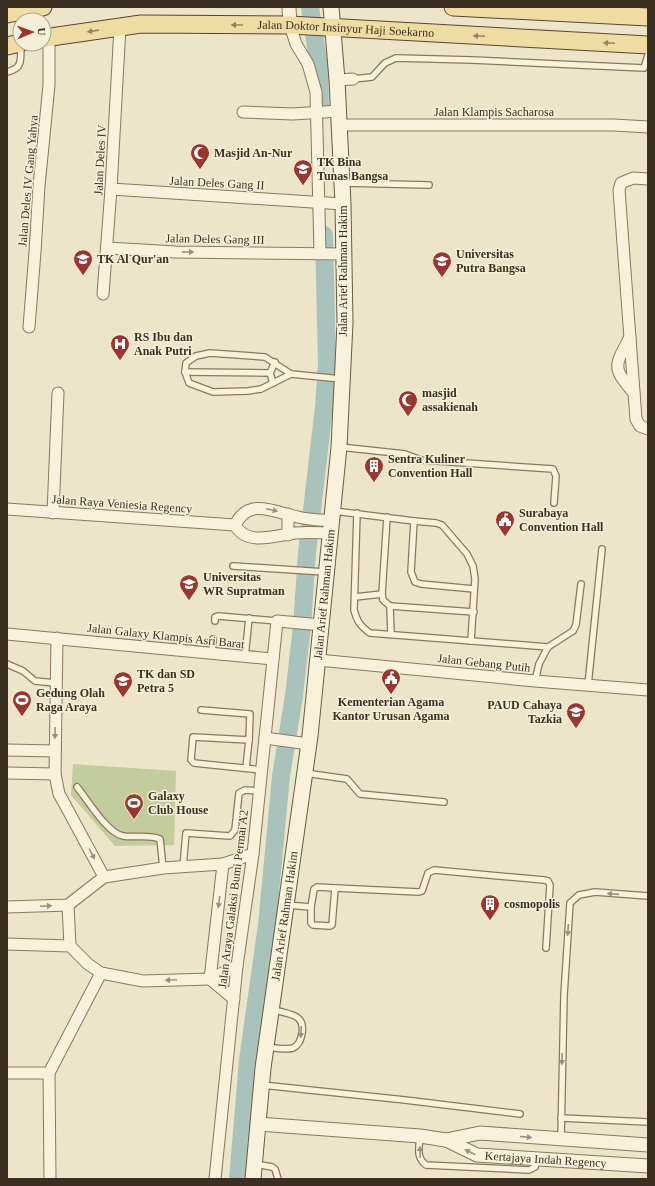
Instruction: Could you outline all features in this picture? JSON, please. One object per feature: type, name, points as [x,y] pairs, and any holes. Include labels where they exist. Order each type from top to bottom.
[{"type":"main road","points":[[7,14],[40,7]]},
{"type":"main road","name":"Jalan Arief Rahman Hakim","points":[[253,1179],[265,1047],[305,773],[304,739],[318,660],[320,571],[332,521],[339,447],[328,204],[342,183],[337,116],[337,80],[325,27],[331,7]]},
{"type":"main road","points":[[453,7],[582,11],[648,18]]},
{"type":"main road","name":"Jalan Doktor Insinyur Haji Soekarno","points":[[52,37],[141,24],[293,25],[648,45]]},
{"type":"street","points":[[289,7],[296,44],[311,71],[316,92],[328,204],[330,253]]},
{"type":"street","name":"Jalan Deles IV","points":[[103,294],[112,189],[120,27]]},
{"type":"street","name":"Jalan Deles IV Gang Yahya","points":[[29,327],[39,186],[49,78],[48,52]]},
{"type":"street","points":[[337,80],[353,79]]},
{"type":"street","name":"Jalan Klampis Sacharosa","points":[[243,112],[267,114],[318,113],[337,116],[648,127]]},
{"type":"street","points":[[648,179],[625,180],[621,182],[620,190],[636,419],[640,426],[648,429]]},
{"type":"street","name":"Jalan Deles Gang II","points":[[112,189],[226,198],[307,201],[328,204]]},
{"type":"street","name":"Jalan Deles Gang III","points":[[107,248],[176,252],[330,253]]},
{"type":"street","points":[[630,336],[617,362],[617,369],[620,377],[634,393]]},
{"type":"street","points":[[54,513],[58,393]]},
{"type":"street","points":[[265,508],[293,516],[332,521],[314,533],[256,538],[246,536],[239,532],[235,525],[239,517],[255,509],[265,508]]},
{"type":"street","name":"Jalan Raya Veniesia Regency","points":[[7,509],[235,525]]},
{"type":"street","points":[[292,534],[293,516]]},
{"type":"street","points":[[277,621],[318,625]]},
{"type":"street","name":"Jalan Araya Galaksi Bumi Permai A2","points":[[214,1179],[237,966],[253,854],[262,770],[271,735],[273,659],[277,621]]},
{"type":"street","name":"Jalan Galaxy Klampis Asri Barat","points":[[7,634],[273,659]]},
{"type":"street","points":[[57,638],[55,774],[59,794],[104,877]]},
{"type":"street","name":"Jalan Gebang Putih","points":[[318,660],[535,681],[648,690]]},
{"type":"street","points":[[271,735],[304,739]]},
{"type":"street","points":[[7,750],[55,750]]},
{"type":"street","points":[[7,773],[55,774]]},
{"type":"street","points":[[7,907],[68,905],[104,877],[163,868],[183,868],[223,864],[253,854]]},
{"type":"street","points":[[210,979],[223,864]]},
{"type":"street","points":[[68,905],[70,946],[88,964],[100,973],[143,981],[210,979],[237,966]]},
{"type":"street","points":[[7,944],[70,946]]},
{"type":"street","points":[[50,1179],[49,1073],[100,973]]},
{"type":"street","points":[[210,979],[234,999]]},
{"type":"street","points":[[7,1073],[49,1073]]},
{"type":"street","name":"Kertajaya Indah Regency","points":[[258,1124],[420,1136],[446,1140],[477,1155],[648,1166]]},
{"type":"street","name":"Kertajaya Indah Regency","points":[[446,1140],[480,1133],[561,1140],[648,1144]]},
{"type":"lane","points":[[7,72],[18,68],[20,52]]},
{"type":"lane","points":[[353,79],[372,77],[385,63],[396,58],[646,68],[648,55]]},
{"type":"lane","points":[[342,183],[429,185]]},
{"type":"lane","points":[[291,374],[274,362],[258,355],[210,353],[196,356],[186,363],[185,372],[189,382],[213,392],[261,389],[291,374],[337,379]]},
{"type":"lane","points":[[273,382],[270,373],[274,362]]},
{"type":"lane","points":[[185,372],[270,373]]},
{"type":"lane","points":[[339,447],[405,454],[421,460],[554,469],[556,476],[554,502]]},
{"type":"lane","points":[[332,521],[357,513],[414,521],[436,522],[442,526],[467,554],[473,566],[475,579],[471,640]]},
{"type":"lane","points":[[357,513],[354,610],[358,622],[370,633],[548,647]]},
{"type":"lane","points":[[387,517],[382,594],[383,600],[390,606],[474,612]]},
{"type":"lane","points":[[414,521],[411,572],[415,582],[421,584],[474,589]]},
{"type":"lane","points":[[588,685],[602,549]]},
{"type":"lane","points":[[233,566],[320,571]]},
{"type":"lane","points":[[535,681],[539,664],[548,647],[572,631],[576,625],[580,584]]},
{"type":"lane","points":[[355,597],[382,594]]},
{"type":"lane","points":[[390,606],[391,634]]},
{"type":"lane","points":[[215,621],[215,617],[218,616],[277,621]]},
{"type":"lane","points":[[245,656],[249,618]]},
{"type":"lane","points":[[212,654],[213,639]]},
{"type":"lane","points":[[7,664],[22,671],[36,681],[56,683]]},
{"type":"lane","points":[[201,710],[250,714],[246,768]]},
{"type":"lane","points":[[249,740],[197,736],[193,737],[191,740],[191,760],[194,763],[262,770]]},
{"type":"lane","points":[[305,773],[347,779],[360,794],[444,802]]},
{"type":"lane","points":[[77,787],[98,816],[113,831],[121,836],[160,839],[163,868]]},
{"type":"lane","points":[[183,868],[186,833],[230,836],[235,830],[239,793],[245,790],[260,791]]},
{"type":"lane","points":[[335,888],[332,925],[313,925],[311,923],[311,907],[314,889],[317,887],[419,892],[422,890],[428,873],[434,870],[548,881],[550,885],[546,948]]},
{"type":"lane","points":[[561,1140],[564,995],[570,903],[579,896],[595,892],[648,896]]},
{"type":"lane","points":[[285,905],[311,907]]},
{"type":"lane","points":[[265,1047],[292,1048],[297,1045],[300,1040],[302,1030],[300,1021],[297,1017],[271,1009]]},
{"type":"lane","points":[[261,1085],[520,1114]]},
{"type":"lane","points":[[561,1118],[648,1122]]},
{"type":"lane","points":[[420,1136],[418,1155],[421,1161],[426,1165],[529,1170],[535,1167],[538,1159]]},
{"type":"lane","points":[[254,1164],[272,1167],[277,1172],[278,1179]]},
{"type":"green space","name":"Galaxy Club House","points":[[73,764],[176,771],[174,845],[115,846],[71,795]]},
{"type":"waterway","points":[[310,7],[319,67],[320,107]]},
{"type":"waterway","points":[[238,1179],[248,1060],[267,925],[281,776],[294,696],[302,626],[307,553],[324,407],[327,363],[324,235]]},
{"type":"place","name":"Masjid An-Nur","points":[[200,170]]},
{"type":"place","name":"TK Bina Tunas Bangsa","points":[[303,186]]},
{"type":"place","name":"TK Al Qur'an","points":[[83,276]]},
{"type":"place","name":"Universitas Putra Bangsa","points":[[442,278]]},
{"type":"place","name":"RS Ibu dan Anak Putri","points":[[120,361]]},
{"type":"place","name":"masjid assakienah","points":[[408,417]]},
{"type":"place","name":"Sentra Kuliner Convention Hall","points":[[374,483]]},
{"type":"place","name":"Surabaya Convention Hall","points":[[505,537]]},
{"type":"place","name":"Universitas WR Supratman","points":[[189,601]]},
{"type":"place","name":"Kementerian Agama Kantor Urusan Agama","points":[[391,695]]},
{"type":"place","name":"TK dan SD Petra 5","points":[[123,698]]},
{"type":"place","name":"Gedung Olah Raga Araya","points":[[22,717]]},
{"type":"place","name":"PAUD Cahaya Tazkia","points":[[576,729]]},
{"type":"place","name":"Galaxy Club House","points":[[134,820]]},
{"type":"place","name":"cosmopolis","points":[[490,921]]}]
